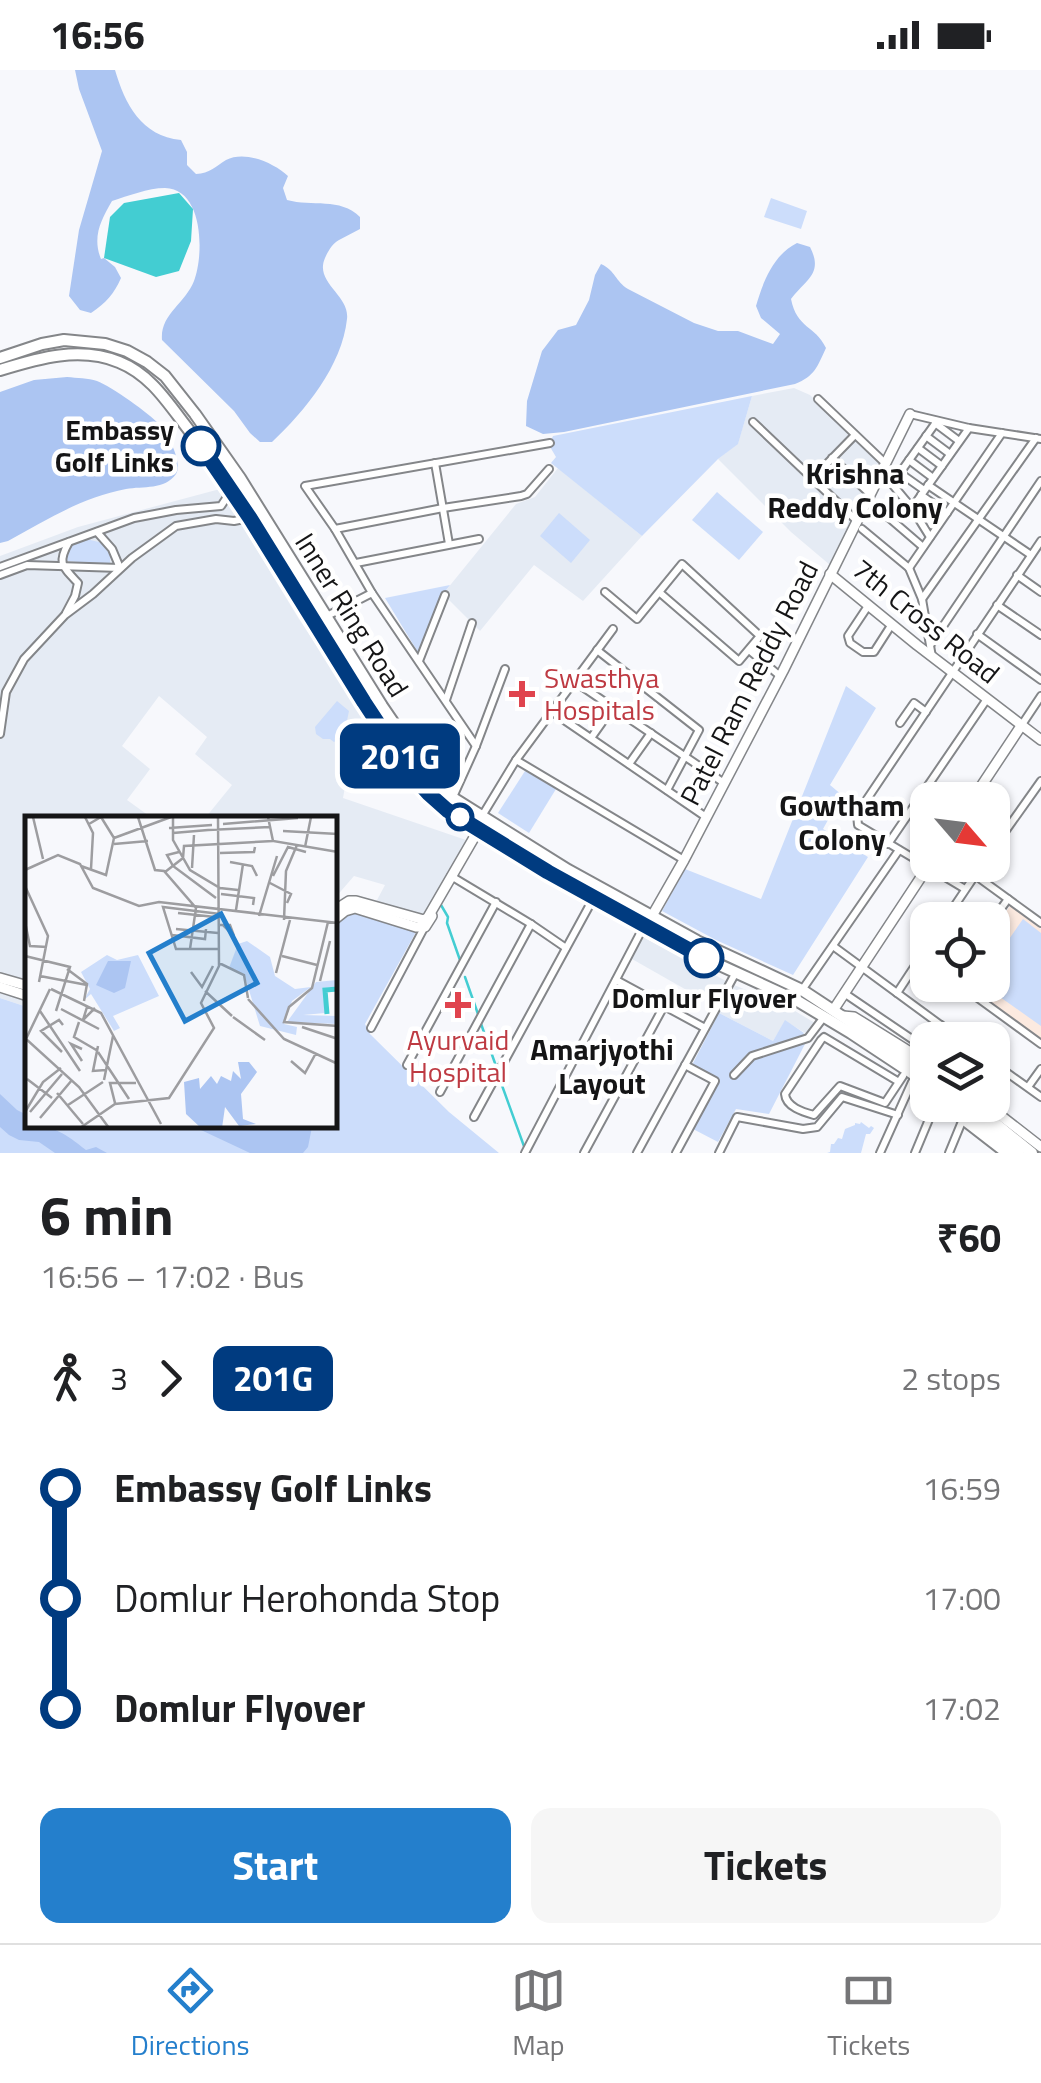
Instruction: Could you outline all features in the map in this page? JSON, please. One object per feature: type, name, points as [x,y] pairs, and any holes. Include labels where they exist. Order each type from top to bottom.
[{"type":"main road","name":"Inner Ring Road","points":[[0,358],[42,344],[89,341],[128,351],[165,376],[240,478],[325,617],[432,779],[480,823],[593,898],[824,1017],[838,1016]]},
{"type":"main road","name":"Inner Ring Road","points":[[0,370],[61,354],[101,356],[139,373],[164,396],[232,489],[337,660],[412,775],[429,794],[447,810],[480,823],[709,948],[802,990],[838,1016]]},
{"type":"main road","points":[[838,1016],[910,1062]]},
{"type":"main road","points":[[838,1016],[845,1037],[910,1083]]},
{"type":"main road","points":[[838,1016],[910,1070]]},
{"type":"main road","points":[[968,1122],[1007,1153]]},
{"type":"main road","points":[[980,1122],[1019,1153]]},
{"type":"main road","points":[[994,1122],[1032,1153]]},
{"type":"street","points":[[818,399],[885,463]]},
{"type":"street","points":[[910,414],[1038,439],[922,600]]},
{"type":"street","name":"Patel Ram Reddy Road","points":[[652,916],[830,574],[860,525],[910,414]]},
{"type":"street","points":[[753,422],[909,568],[922,600],[932,657]]},
{"type":"street","points":[[930,537],[892,484],[936,422]]},
{"type":"street","points":[[936,422],[959,441]]},
{"type":"street","points":[[912,508],[968,428]]},
{"type":"street","points":[[909,568],[1002,433]]},
{"type":"street","points":[[812,479],[855,434]]},
{"type":"street","points":[[926,436],[950,454]]},
{"type":"street","points":[[476,746],[305,486],[550,443]]},
{"type":"street","points":[[918,448],[942,466]]},
{"type":"street","points":[[832,458],[923,546]]},
{"type":"street","points":[[909,460],[946,513]]},
{"type":"street","points":[[436,463],[449,544]]},
{"type":"street","points":[[336,529],[527,494],[549,469]]},
{"type":"street","points":[[900,473],[954,502],[1031,556]]},
{"type":"street","points":[[931,644],[1041,481]]},
{"type":"street","points":[[0,567],[134,518],[222,506],[232,489]]},
{"type":"street","points":[[0,734],[3,694],[24,659],[65,614],[176,526],[250,518]]},
{"type":"street","points":[[97,532],[112,549],[120,568]]},
{"type":"street","points":[[356,563],[480,538]]},
{"type":"street","points":[[65,614],[78,583],[62,566],[62,555],[70,542]]},
{"type":"street","points":[[910,856],[858,825],[857,814],[976,634],[1040,546]]},
{"type":"street","points":[[0,575],[27,564],[120,568]]},
{"type":"street","points":[[605,592],[637,619],[659,592],[682,564],[760,636],[739,661],[659,592]]},
{"type":"street","name":"7th Cross Road","points":[[830,574],[1041,740]]},
{"type":"street","points":[[1017,576],[1041,592]]},
{"type":"street","points":[[325,617],[372,593]]},
{"type":"street","points":[[419,662],[445,595]]},
{"type":"street","points":[[868,605],[848,636],[850,643],[870,654],[892,624]]},
{"type":"street","points":[[997,605],[1041,635]]},
{"type":"street","points":[[446,701],[472,623]]},
{"type":"street","points":[[338,917],[355,908],[416,927],[432,919],[435,904],[516,760],[613,629]]},
{"type":"street","points":[[976,634],[1041,680]]},
{"type":"street","points":[[597,650],[699,730],[667,790]]},
{"type":"street","points":[[749,650],[780,676]]},
{"type":"street","points":[[453,798],[505,668]]},
{"type":"street","points":[[574,681],[724,783]]},
{"type":"street","points":[[984,782],[1041,696]]},
{"type":"street","points":[[888,844],[987,699]]},
{"type":"street","points":[[900,723],[914,703],[926,712]]},
{"type":"street","points":[[591,738],[613,707]]},
{"type":"street","points":[[551,712],[706,817]]},
{"type":"street","points":[[629,764],[651,733]]},
{"type":"street","points":[[516,760],[684,860]]},
{"type":"street","points":[[1010,827],[1038,792],[1041,781]]},
{"type":"street","points":[[802,990],[899,850]]},
{"type":"street","points":[[451,876],[566,948]]},
{"type":"street","points":[[910,1043],[854,1017],[838,1016],[844,992],[918,882]]},
{"type":"street","points":[[954,882],[966,889]]},
{"type":"street","points":[[957,902],[971,882]]},
{"type":"street","points":[[987,882],[1041,923]]},
{"type":"street","points":[[474,1117],[593,898]]},
{"type":"street","points":[[1005,902],[1008,898]]},
{"type":"street","points":[[338,908],[356,901],[425,923]]},
{"type":"street","points":[[406,1065],[496,902]]},
{"type":"street","points":[[371,1028],[425,923]]},
{"type":"street","points":[[440,1092],[531,924]]},
{"type":"street","points":[[526,1150],[644,926]]},
{"type":"street","points":[[832,946],[936,1022]]},
{"type":"street","points":[[638,1153],[735,974]]},
{"type":"street","points":[[896,993],[910,976]]},
{"type":"street","points":[[0,978],[25,985]]},
{"type":"street","points":[[616,980],[706,1028]]},
{"type":"street","points":[[0,988],[25,995]]},
{"type":"street","points":[[844,992],[910,1039]]},
{"type":"street","points":[[983,1002],[1041,1044]]},
{"type":"street","points":[[584,1153],[664,1006]]},
{"type":"street","points":[[734,1075],[752,1056],[808,1038],[824,1017]]},
{"type":"street","points":[[824,1038],[904,1080],[885,1103],[840,1086],[814,1115],[785,1099],[824,1038]]},
{"type":"street","points":[[676,1153],[715,1081],[686,1065]]},
{"type":"street","points":[[1028,1088],[1041,1069]]},
{"type":"street","points":[[1010,1075],[1041,1097]]},
{"type":"street","points":[[880,1153],[898,1115],[904,1080]]},
{"type":"street","points":[[719,1153],[737,1117],[804,1129],[817,1127],[842,1097],[898,1115]]},
{"type":"street","points":[[914,1153],[928,1122]]},
{"type":"street","points":[[948,1153],[961,1122]]},
{"type":"street","points":[[1008,1122],[1041,1148]]},
{"type":"shaded area","points":[[75,70],[115,70],[137,116],[155,132],[181,140],[187,152],[187,165],[196,174],[234,157],[259,159],[288,176],[283,188],[287,200],[344,207],[360,217],[360,229],[335,243],[323,267],[346,311],[338,354],[309,402],[272,442],[260,442],[250,433],[234,411],[162,340],[165,323],[194,281],[199,256],[194,211],[178,191],[152,189],[112,201],[101,222],[97,243],[101,259],[115,267],[121,278],[109,298],[91,313],[80,310],[69,296],[79,230],[102,151]]},
{"type":"shaded area","points":[[179,193],[193,209],[191,241],[179,271],[156,277],[104,258],[110,217],[124,203]]},
{"type":"shaded area","points":[[771,198],[807,211],[801,229],[764,217]]},
{"type":"shaded area","points":[[797,243],[810,247],[815,264],[811,276],[791,299],[797,316],[826,348],[807,378],[795,384],[564,432],[543,434],[526,426],[527,401],[542,351],[558,330],[576,325],[601,264],[628,289],[694,323],[718,331],[738,331],[773,344],[780,334],[761,318],[756,306],[775,262]]},
{"type":"shaded area","points":[[67,377],[103,384],[155,420],[174,449],[176,474],[160,485],[95,498],[0,543],[0,392],[34,380]]},
{"type":"shaded area","points":[[794,388],[810,395],[882,466],[830,565],[718,459],[738,443],[752,396]]},
{"type":"shaded area","points":[[752,396],[738,444],[718,459],[642,536],[551,463],[556,457],[549,445],[553,436]]},
{"type":"shaded area","points":[[558,468],[642,536],[583,601],[534,565],[480,631],[443,594],[516,504],[535,497]]},
{"type":"shaded area","points":[[220,489],[367,721],[355,732],[343,798],[466,840],[425,915],[376,902],[385,885],[354,876],[338,895],[338,816],[207,816],[232,785],[195,754],[207,737],[159,696],[122,746],[150,769],[127,800],[149,816],[25,816],[25,1006],[0,998],[0,556],[78,527]]},
{"type":"shaded area","points":[[717,492],[763,532],[739,560],[692,520]]},
{"type":"shaded area","points":[[559,513],[590,540],[571,563],[540,536]]},
{"type":"shaded area","points":[[86,539],[103,543],[110,553],[110,563],[68,561],[65,554],[69,548]]},
{"type":"shaded area","points":[[450,585],[443,594],[419,654],[385,598]]},
{"type":"shaded area","points":[[846,686],[876,708],[830,785],[842,795],[823,829],[868,857],[793,975],[662,911],[685,869],[761,899]]},
{"type":"shaded area","points":[[337,701],[349,711],[344,735],[334,742],[316,734],[315,727]]},
{"type":"shaded area","points":[[525,771],[556,789],[529,833],[498,813]]},
{"type":"shaded area","points":[[1010,906],[1041,929],[1041,1041],[987,1002],[1010,1002]]},
{"type":"shaded area","points":[[353,913],[416,932],[365,1024],[370,1034],[449,1112],[499,1153],[0,1153],[0,998],[25,1006],[25,1128],[338,1128],[338,921]]},
{"type":"shaded area","points":[[1023,919],[1041,933],[1041,1026],[1007,1002],[1010,938]]},
{"type":"shaded area","points":[[643,937],[726,981],[713,1005],[632,959]]},
{"type":"shaded area","points":[[734,985],[815,1023],[807,1034],[785,1021],[773,1041],[719,1013]]},
{"type":"shaded area","points":[[719,1013],[773,1041],[785,1020],[804,1033],[799,1043],[805,1044],[769,1114],[736,1109],[718,1142],[693,1129],[719,1079],[692,1065]]},
{"type":"shaded area","points":[[0,1094],[25,1114],[25,1128],[53,1129],[86,1150],[96,1147],[107,1153],[55,1153],[39,1142],[19,1140],[0,1127]]},
{"type":"shaded area","points":[[861,1122],[874,1128],[866,1134],[861,1153],[827,1153],[831,1144],[842,1139],[845,1129]]},
{"type":"shaded area","points":[[184,1128],[312,1128],[303,1153],[250,1153],[201,1130]]},
{"type":"waterway","points":[[441,905],[461,963]]},
{"type":"waterway","points":[[465,977],[478,1014]]},
{"type":"waterway","points":[[480,1021],[496,1066]]},
{"type":"waterway","points":[[500,1080],[525,1149]]},
{"type":"bus line","name":"201G","points":[[201,446],[364,702],[429,794],[447,810],[548,872],[704,958]]},
{"type":"place","name":"Embassy Golf Links","points":[[201,446]]},
{"type":"place","name":"Swasthya Hospitals","points":[[522,694]]},
{"type":"place","name":"Domlur Flyover","points":[[704,958]]},
{"type":"place","name":"Ayurvaid Hospital","points":[[458,1005]]},
{"type":"district","name":"Krishna Reddy Colony","points":[[855,491]]},
{"type":"district","name":"Gowtham Colony","points":[[842,823]]},
{"type":"district","name":"Amarjyothi Layout","points":[[602,1067]]}]
